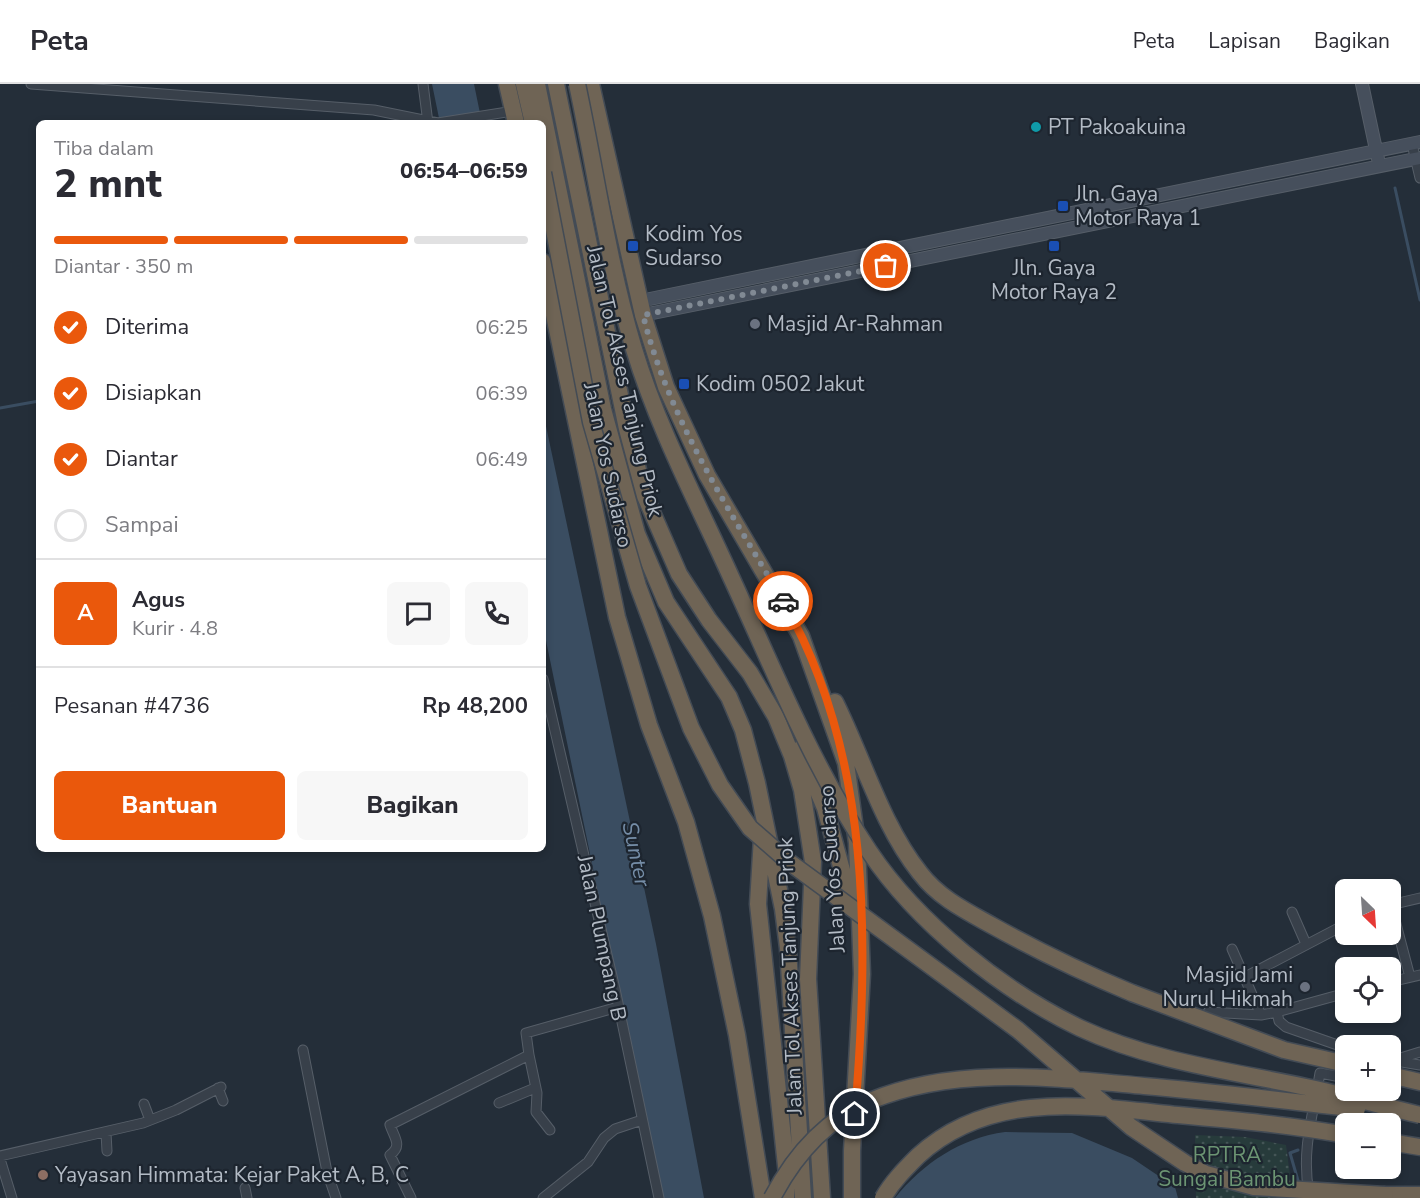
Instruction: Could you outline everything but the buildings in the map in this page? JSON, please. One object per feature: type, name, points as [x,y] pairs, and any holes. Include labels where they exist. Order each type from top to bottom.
[{"type":"highway","points":[[507,84],[514,117]]},
{"type":"highway","points":[[524,84],[532,120]]},
{"type":"highway","name":"Jalan Tol Akses Tanjung Priok","points":[[537,84],[544,120]]},
{"type":"highway","name":"Jalan Tol Akses Tanjung Priok","points":[[556,84],[627,429],[645,496],[658,531],[679,574],[709,620],[750,673],[776,717],[792,756],[802,790],[813,862],[808,979],[822,1198]]},
{"type":"highway","points":[[577,84],[624,312],[646,385],[807,743],[859,835],[898,888],[961,950],[1013,988],[1080,1028],[1116,1042],[1192,1065],[1310,1088],[1420,1115]]},
{"type":"highway","name":"Jalan Yos Sudarso","points":[[591,84],[641,308],[666,387],[693,446],[801,636],[846,763],[853,802],[862,974],[852,1150],[852,1198]]},
{"type":"highway","name":"Jalan Tol Akses Tanjung Priok","points":[[546,128],[603,409],[637,534],[666,602],[731,700],[751,757],[783,909],[788,948],[803,1198]]},
{"type":"highway","points":[[546,189],[591,422],[638,586],[691,728],[720,785],[750,828],[789,862],[1018,1030],[1131,1127],[1185,1163],[1206,1174],[1254,1187],[1379,1196],[1420,1195]]},
{"type":"highway","name":"Jalan Yos Sudarso","points":[[546,276],[617,617],[649,725],[686,822],[712,916],[737,1035],[763,1198]]},
{"type":"highway","points":[[801,636],[845,720],[892,829],[920,873],[954,904],[1028,946],[1178,1012],[1284,1050],[1335,1062]]},
{"type":"highway","points":[[776,717],[800,747],[825,808],[850,896],[862,974]]},
{"type":"highway","points":[[763,815],[758,904],[787,1175],[786,1198]]},
{"type":"highway","points":[[1401,1072],[1420,1082]]},
{"type":"highway","points":[[772,1198],[789,1167],[806,1145],[826,1128],[868,1102],[918,1086],[959,1080],[1003,1077],[1110,1083],[1420,1115]]},
{"type":"highway","points":[[883,1198],[907,1166],[929,1146],[955,1129],[984,1117],[1018,1108],[1083,1106],[1335,1133]]},
{"type":"highway","points":[[1401,1144],[1420,1147]]},
{"type":"street","points":[[31,84],[374,110],[418,120]]},
{"type":"street","points":[[423,84],[427,120]]},
{"type":"street","points":[[1362,84],[1380,166]]},
{"type":"street","points":[[461,120],[491,116],[514,117]]},
{"type":"street","points":[[641,308],[735,282],[1416,143],[1420,178]]},
{"type":"street","points":[[641,308],[738,296],[1418,159]]},
{"type":"street","points":[[1059,215],[1062,230]]},
{"type":"street","points":[[735,282],[738,296]]},
{"type":"street","name":"Jalan Plumpang B","points":[[546,692],[659,1198]]},
{"type":"street","points":[[1401,903],[1420,898]]},
{"type":"street","points":[[1292,912],[1306,944]]},
{"type":"street","points":[[1245,977],[1335,930]]},
{"type":"street","points":[[1401,935],[1415,976]]},
{"type":"street","points":[[1232,950],[1261,1015]]},
{"type":"street","points":[[1208,1012],[1261,1015],[1335,996]]},
{"type":"street","points":[[550,1130],[536,1112],[536,1088],[526,1033],[618,1007]]},
{"type":"street","points":[[1277,1012],[1280,1021],[1286,1027],[1335,1045]]},
{"type":"street","points":[[1310,1198],[1306,1178],[1306,1136],[1326,1043]]},
{"type":"street","points":[[303,1050],[327,1172],[336,1198]]},
{"type":"street","points":[[1401,1061],[1420,1052]]},
{"type":"street","points":[[411,1198],[390,1155],[397,1150],[398,1145],[390,1125],[529,1055]]},
{"type":"street","points":[[1401,1066],[1420,1065]]},
{"type":"street","points":[[1320,1073],[1335,1076]]},
{"type":"street","points":[[12,1198],[0,1158],[150,1120],[219,1088],[223,1101]]},
{"type":"street","points":[[499,1103],[536,1088]]},
{"type":"street","points":[[144,1104],[150,1120]]},
{"type":"street","points":[[543,1198],[588,1162],[604,1138],[615,1129],[642,1120]]},
{"type":"street","points":[[106,1133],[107,1151]]},
{"type":"street","points":[[245,1188],[247,1198]]},
{"type":"green space","name":"RPTRA Sungai Bambu","points":[[1195,1135],[1245,1137],[1286,1145],[1293,1198],[1196,1198]]},
{"type":"water","points":[[432,84],[474,84],[481,120],[439,120]]},
{"type":"water","points":[[546,426],[656,944],[704,1198],[661,1198],[546,641]]},
{"type":"water","points":[[1005,1132],[1072,1133],[1132,1158],[1175,1187],[1178,1198],[895,1198],[918,1174],[944,1154],[973,1140]]},
{"type":"waterway","points":[[1395,188],[1420,300]]},
{"type":"waterway","points":[[0,408],[36,402]]},
{"type":"waterway","points":[[1298,1150],[1290,1153],[1299,1184]]},
{"type":"way so far","points":[[783,601],[707,475],[666,387],[643,315],[886,266]]},
{"type":"place","name":"PT Pakoakuina","points":[[1036,127]]},
{"type":"place","name":"Jln. Gaya Motor Raya 1","points":[[1063,206]]},
{"type":"place","name":"Kodim Yos Sudarso","points":[[633,246]]},
{"type":"place","name":"Jln. Gaya Motor Raya 2","points":[[1054,246]]},
{"type":"place","name":"Masjid Ar-Rahman","points":[[755,324]]},
{"type":"place","name":"Kodim 0502 Jakut","points":[[684,384]]},
{"type":"place","name":"Masjid Jami Nurul Hikmah","points":[[1305,987]]},
{"type":"place","name":"Yayasan Himmata: Kejar Paket A, B, C","points":[[43,1175]]},
{"type":"route","points":[[783,601],[801,636],[833,721],[846,763],[853,802],[857,843],[862,974],[855,1114]]},
{"type":"water label","name":"Sunter","points":[[637,854]]}]
